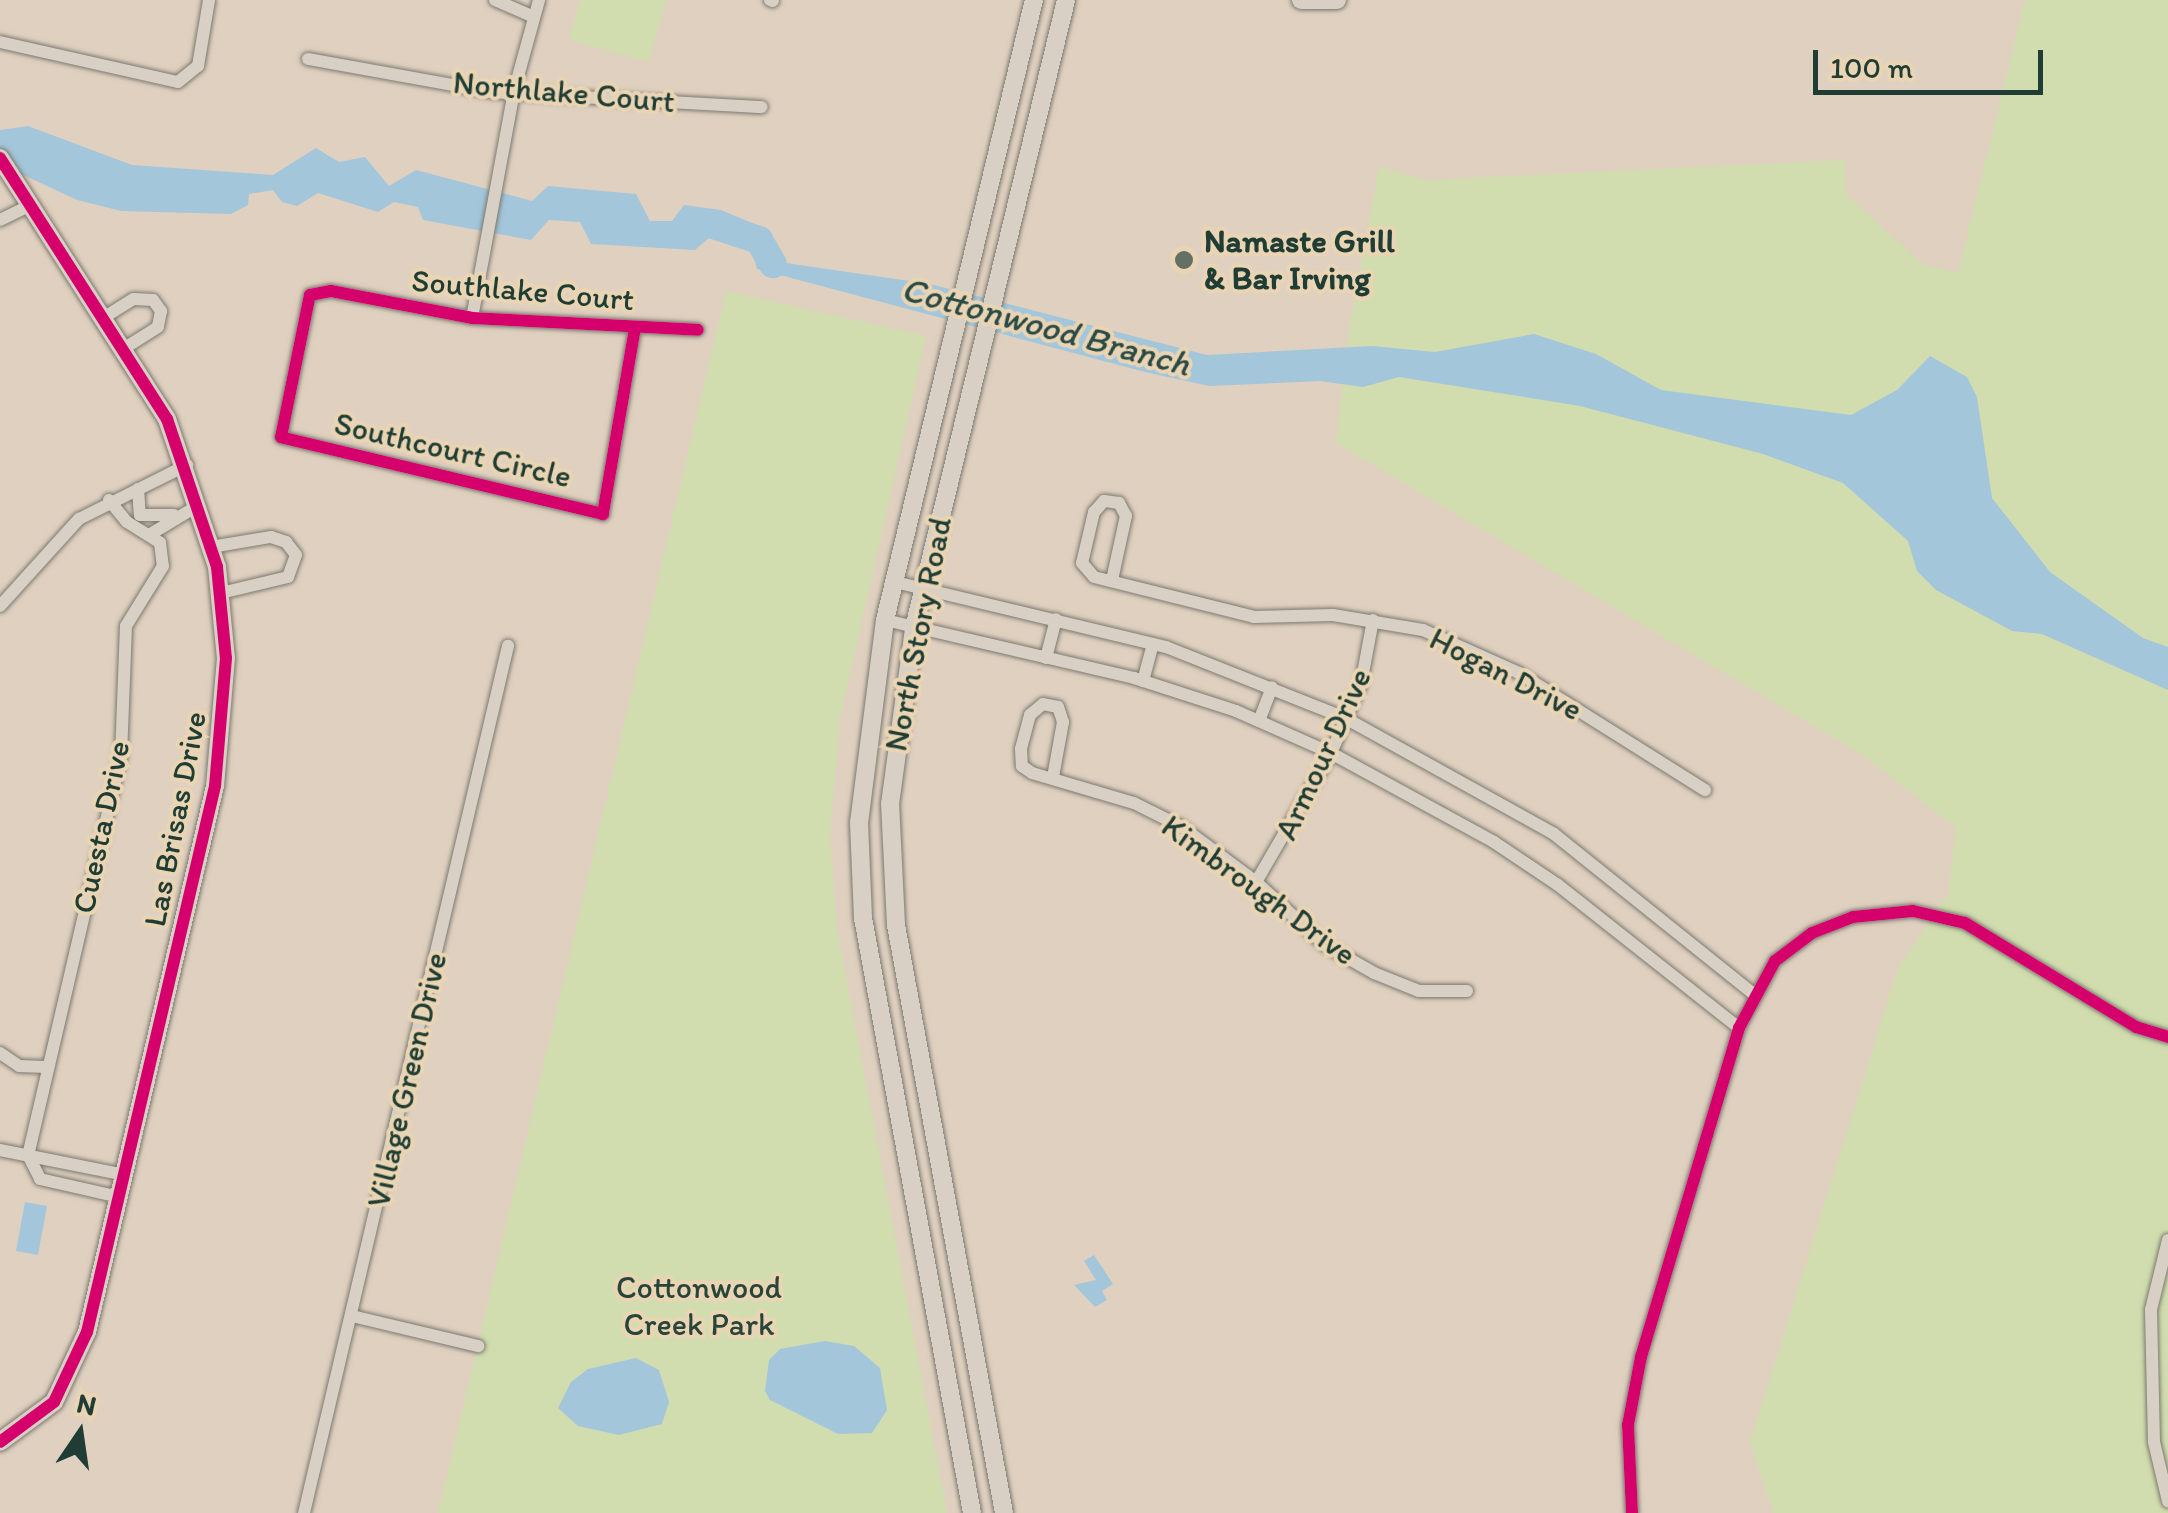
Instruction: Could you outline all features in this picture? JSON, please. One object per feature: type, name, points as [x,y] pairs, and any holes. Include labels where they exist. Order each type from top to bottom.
[{"type":"main road","name":"North Story Road","points":[[972,1513],[862,904],[859,823],[870,703],[885,620],[964,275],[1034,0]]},
{"type":"main road","name":"North Story Road","points":[[1004,1513],[891,888],[898,707],[1066,0]]},
{"type":"main road","points":[[1301,0],[1337,0]]},
{"type":"main road","points":[[1004,126],[1032,133]]},
{"type":"main road","name":"Las Brisas Drive","points":[[0,158],[6,180],[30,206],[168,419],[187,465],[211,547],[221,593],[226,674],[218,770],[120,1197],[70,1379],[54,1402],[0,1442]]},
{"type":"main road","points":[[870,703],[898,707]]},
{"type":"street","points":[[0,42],[178,82],[190,78],[198,66],[209,0]]},
{"type":"street","points":[[495,0],[532,16]]},
{"type":"street","points":[[472,318],[514,92],[539,0]]},
{"type":"street","name":"Northlake Court","points":[[308,59],[514,92],[762,107]]},
{"type":"street","points":[[0,220],[30,206]]},
{"type":"street","name":"Southlake Court","points":[[281,437],[310,295],[331,292],[472,318],[698,330]]},
{"type":"street","points":[[103,318],[134,299],[152,300],[162,311],[158,328],[123,349]]},
{"type":"street","name":"Southcourt Circle","points":[[281,437],[602,514],[634,328]]},
{"type":"street","points":[[0,606],[79,519],[109,500],[187,465]]},
{"type":"street","points":[[138,489],[140,515],[174,515]]},
{"type":"street","points":[[109,500],[148,535],[174,515],[199,506]]},
{"type":"street","points":[[1104,502],[1119,503],[1126,516],[1112,580],[1094,576],[1082,563],[1094,512],[1104,502]]},
{"type":"street","name":"Cuesta Drive","points":[[28,1155],[121,756],[126,626],[164,566],[160,543],[148,535]]},
{"type":"street","points":[[211,547],[271,537],[286,542],[296,555],[288,577],[221,593]]},
{"type":"street","name":"Hogan Drive","points":[[1112,580],[1254,616],[1373,620],[1423,630],[1506,666],[1705,790]]},
{"type":"street","points":[[895,582],[1154,644],[1345,718],[1554,834],[1754,994]]},
{"type":"street","points":[[885,620],[1143,680],[1259,721],[1331,753],[1558,885],[1738,1028]]},
{"type":"street","points":[[1046,658],[1056,620]]},
{"type":"street","name":"Armour Drive","points":[[1256,882],[1331,753],[1361,684],[1373,620]]},
{"type":"street","points":[[1143,680],[1154,644]]},
{"type":"street","name":"Village Green Drive","points":[[304,1513],[508,646]]},
{"type":"street","points":[[1259,721],[1272,687]]},
{"type":"street","name":"Kimbrough Drive","points":[[1053,777],[1063,722],[1058,707],[1044,704],[1030,715],[1022,766],[1166,819],[1256,882],[1326,946],[1374,974],[1419,992],[1467,991]]},
{"type":"street","points":[[1632,1513],[1628,1424],[1641,1357],[1738,1028],[1775,962],[1812,933],[1854,917],[1913,911],[1965,923],[2136,1027],[2168,1037]]},
{"type":"street","points":[[0,1053],[19,1066],[46,1067]]},
{"type":"street","points":[[0,1150],[124,1175]]},
{"type":"street","points":[[28,1155],[40,1179],[120,1197]]},
{"type":"street","points":[[2168,1240],[2152,1310],[2154,1442],[2168,1501]]},
{"type":"street","points":[[352,1316],[478,1346]]},
{"type":"green space","points":[[580,0],[666,0],[649,62],[569,40]]},
{"type":"green space","points":[[2025,0],[2168,0],[2168,1513],[1773,1513],[1750,1442],[1898,968],[1948,894],[1956,828],[1861,754],[1336,443],[1348,335],[1379,167],[1425,180],[1845,160],[1846,194],[1923,265],[1958,272]]},
{"type":"green space","name":"Cottonwood Creek Park","points":[[726,291],[926,336],[840,718],[830,837],[837,929],[947,1513],[438,1513]]},
{"type":"water","points":[[28,126],[132,165],[273,175],[316,148],[339,162],[365,157],[389,186],[416,170],[532,201],[548,186],[636,194],[650,221],[672,221],[684,205],[721,210],[769,230],[766,245],[786,263],[930,284],[1207,355],[1372,346],[1435,352],[1534,334],[1596,354],[1661,390],[1851,415],[1897,390],[1930,356],[1967,377],[1977,397],[1992,498],[2050,572],[2143,638],[2168,647],[2168,690],[2042,634],[2012,631],[1936,590],[1917,571],[1908,541],[1843,483],[1763,454],[1580,406],[1399,377],[1363,387],[1320,381],[1209,386],[1145,372],[757,269],[746,225],[724,225],[695,250],[591,244],[580,222],[549,220],[531,240],[423,220],[418,207],[394,202],[378,212],[318,193],[297,206],[282,202],[273,190],[249,194],[248,205],[231,214],[121,211],[77,200],[0,164],[0,130]]},
{"type":"water","points":[[25,1202],[47,1206],[38,1255],[16,1251]]},
{"type":"water","points":[[1094,1255],[1113,1284],[1102,1291],[1107,1300],[1095,1307],[1074,1285],[1096,1280],[1084,1261]]},
{"type":"water","points":[[825,1341],[854,1346],[880,1368],[887,1410],[872,1433],[838,1434],[770,1400],[765,1391],[769,1360],[780,1349]]},
{"type":"water","points":[[636,1358],[659,1370],[669,1402],[662,1424],[619,1435],[578,1426],[558,1408],[571,1382],[588,1369]]},
{"type":"waterway","name":"Cottonwood Branch","points":[[688,225],[707,223],[759,240],[773,264]]},
{"type":"cycle path","points":[[0,158],[167,419],[217,567],[226,658],[215,786],[87,1332],[54,1402],[0,1442]]},
{"type":"cycle path","points":[[635,328],[603,514],[281,437],[310,295],[331,291],[472,318],[698,330]]},
{"type":"cycle path","points":[[1632,1513],[1628,1425],[1641,1357],[1739,1028],[1775,961],[1812,933],[1853,917],[1913,911],[1965,923],[2136,1027],[2168,1037]]},
{"type":"place","name":"Namaste Grill & Bar Irving","points":[[1184,260]]}]
